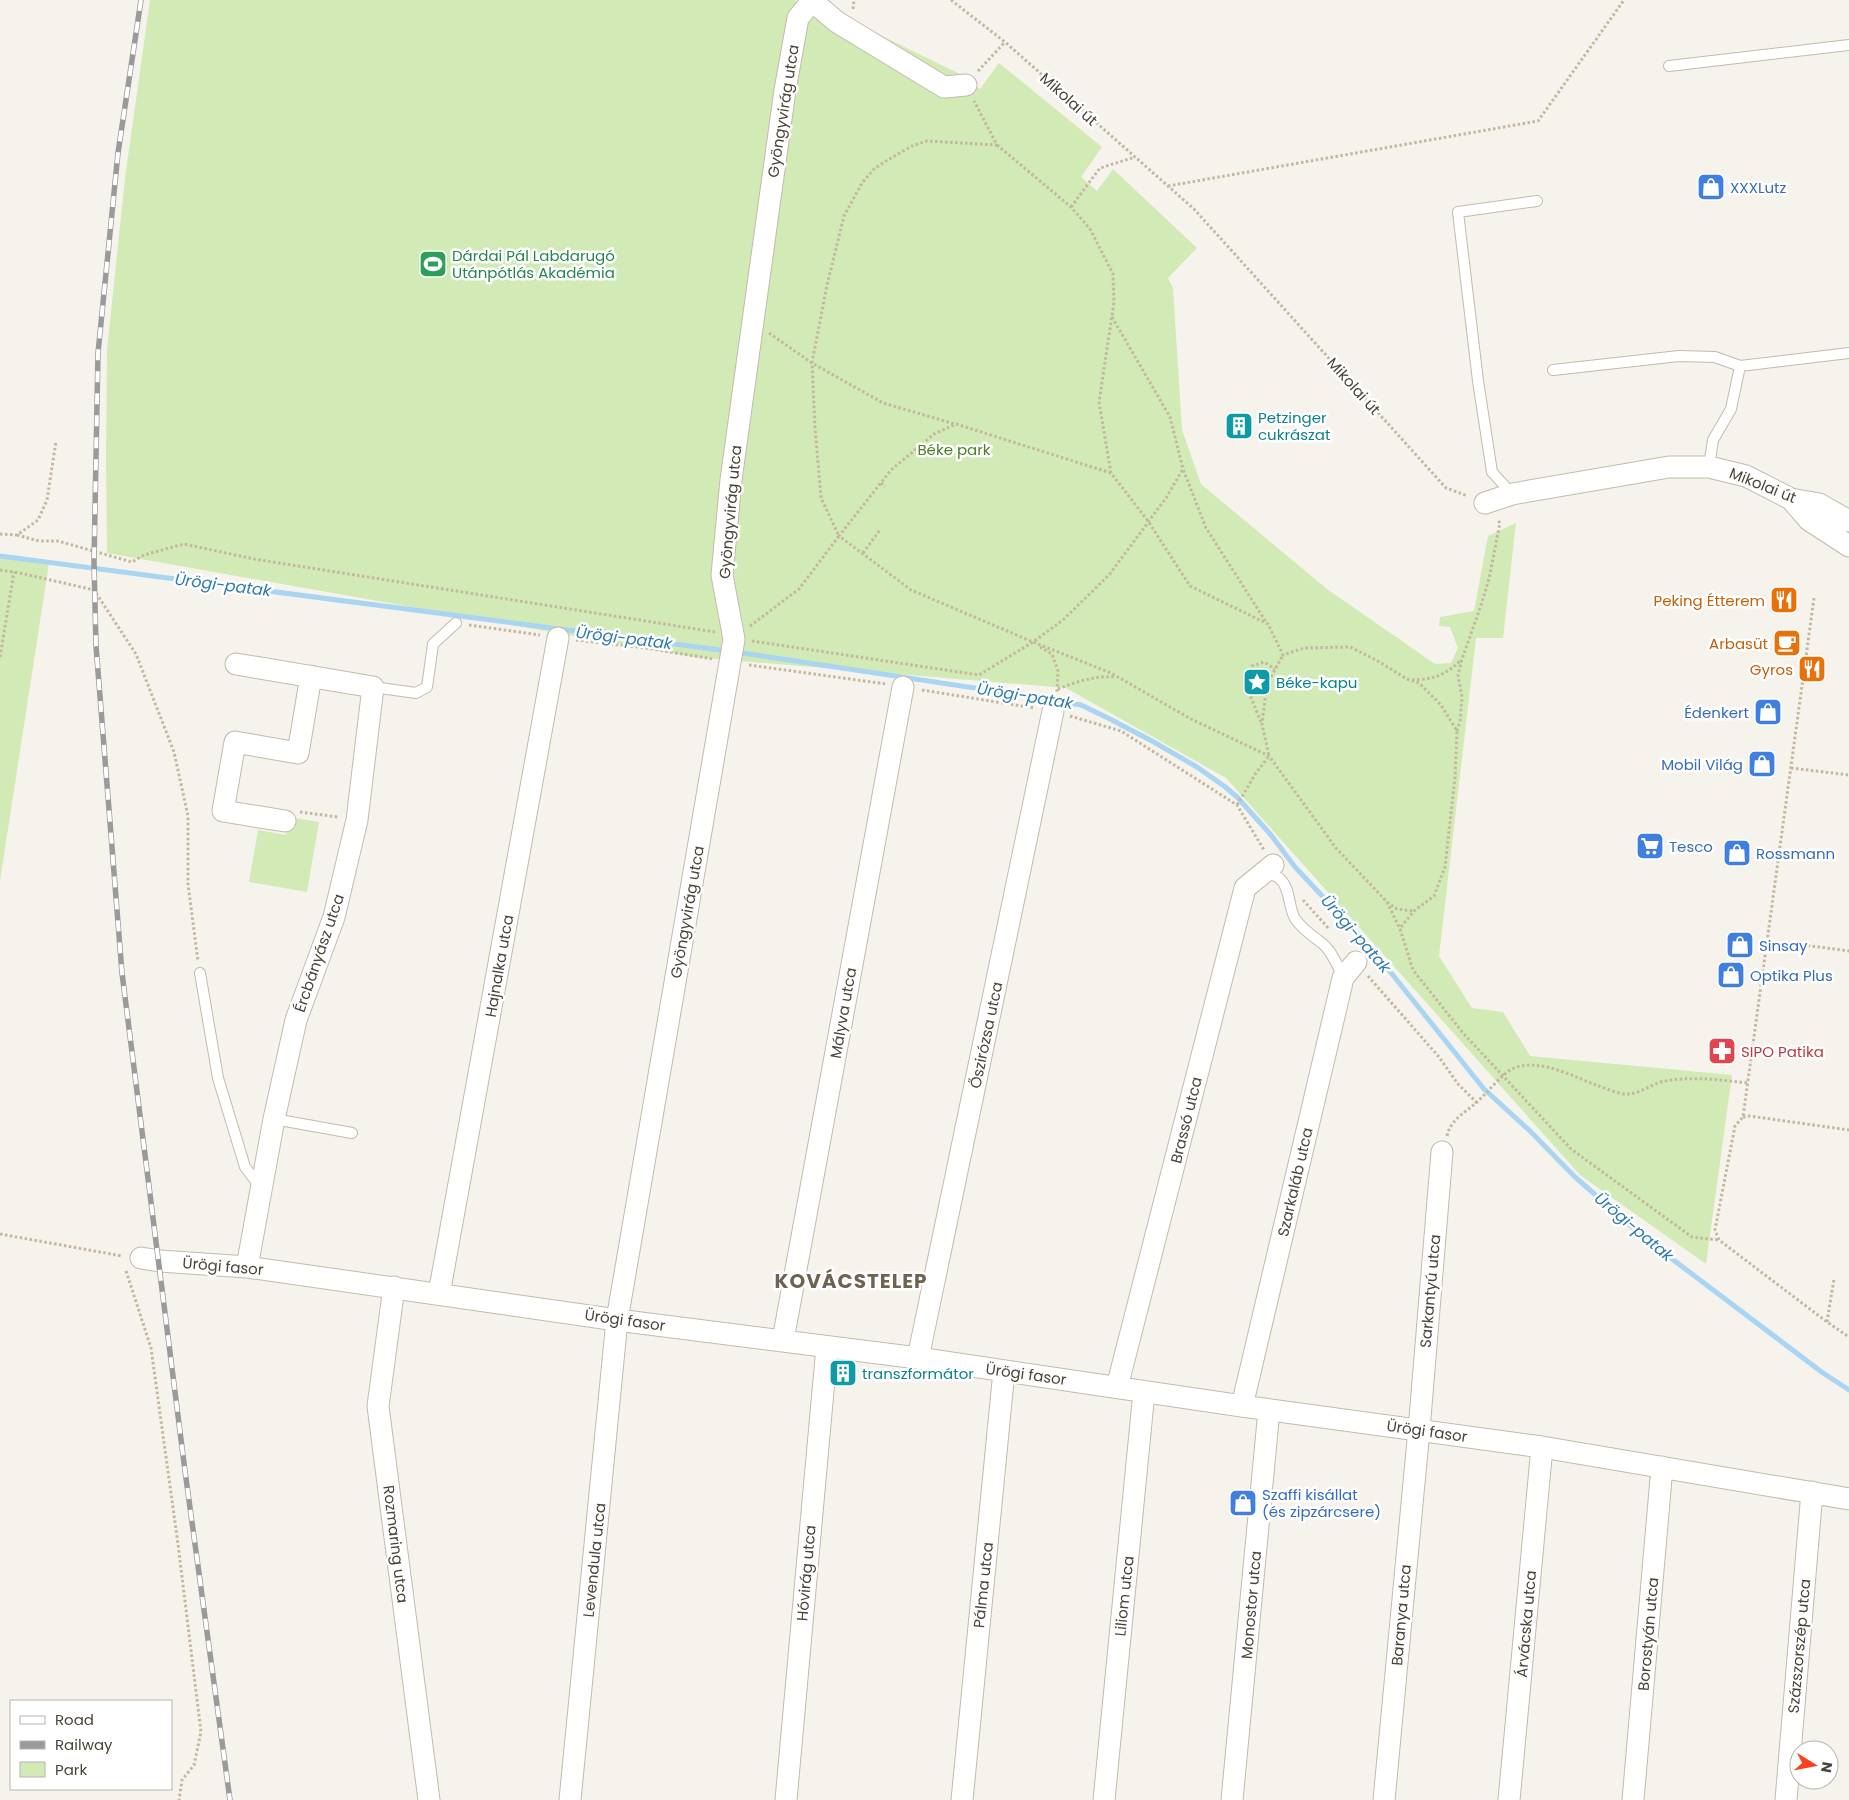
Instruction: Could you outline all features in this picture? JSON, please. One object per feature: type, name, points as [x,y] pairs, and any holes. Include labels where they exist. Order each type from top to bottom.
[{"type":"street","name":"Gyöngyvirág utca","points":[[617,1320],[724,661],[732,631],[722,575],[731,480],[786,81],[798,18],[812,0],[837,22],[944,87],[966,85]]},
{"type":"street","name":"Mikolai út","points":[[1485,504],[1512,494],[1669,467],[1709,467],[1746,476],[1791,498],[1818,504],[1849,522]]},
{"type":"street","points":[[1791,498],[1809,520],[1849,546]]},
{"type":"street","name":"Hajnalka utca","points":[[439,1294],[558,638]]},
{"type":"street","points":[[236,664],[373,687]]},
{"type":"street","points":[[283,821],[223,811],[235,742],[298,753],[311,676]]},
{"type":"street","name":"Ércbányász utca","points":[[247,1267],[274,1119],[296,1020],[334,916],[357,820],[373,687]]},
{"type":"street","name":"Mályva utca","points":[[783,1340],[903,687]]},
{"type":"street","name":"Őszirózsa utca","points":[[918,1358],[1054,711]]},
{"type":"street","name":"Brassó utca","points":[[1117,1387],[1245,888],[1267,870]]},
{"type":"street","name":"Szarkaláb utca","points":[[1242,1406],[1343,978],[1356,962]]},
{"type":"street","name":"Sarkantyú utca","points":[[1419,1430],[1442,1152]]},
{"type":"street","name":"Ürögi fasor","points":[[131,1257],[247,1267],[617,1320],[918,1358],[1269,1410],[1542,1447],[1849,1499]]},
{"type":"street","name":"Rozmaring utca","points":[[394,1287],[378,1406],[429,1800]]},
{"type":"street","name":"Levendula utca","points":[[570,1800],[617,1320]]},
{"type":"street","name":"Hóvirág utca","points":[[786,1800],[826,1347]]},
{"type":"street","name":"Pálma utca","points":[[962,1800],[1004,1371]]},
{"type":"street","name":"Liliom utca","points":[[1104,1800],[1144,1392]]},
{"type":"street","name":"Monostor utca","points":[[1232,1800],[1269,1410]]},
{"type":"street","name":"Baranya utca","points":[[1384,1800],[1419,1430]]},
{"type":"street","name":"Árvácska utca","points":[[1509,1800],[1542,1447]]},
{"type":"street","name":"Borostyán utca","points":[[1633,1800],[1662,1467]]},
{"type":"street","name":"Százszorszép utca","points":[[1786,1800],[1812,1492]]},
{"type":"lane","points":[[1669,66],[1848,45],[1849,56]]},
{"type":"lane","points":[[1512,494],[1492,472],[1478,381],[1458,212],[1537,201]]},
{"type":"lane","points":[[1553,370],[1679,356],[1715,357],[1740,366],[1849,353]]},
{"type":"lane","points":[[1709,467],[1713,440],[1731,408],[1740,366]]},
{"type":"lane","points":[[373,687],[416,693],[427,687],[433,644],[456,623]]},
{"type":"lane","points":[[1267,870],[1282,880],[1289,905],[1296,920],[1325,946],[1337,964],[1343,978]]},
{"type":"lane","points":[[200,973],[218,1078],[245,1168],[261,1188]]},
{"type":"lane","points":[[274,1119],[352,1133]]},
{"type":"path","name":"Mikolai út","points":[[951,0],[1005,42],[1194,209],[1446,488],[1485,504]]},
{"type":"path","points":[[1167,186],[1538,121],[1624,0]]},
{"type":"path","points":[[1005,42],[966,85],[996,145],[1071,207],[1090,228],[1113,274],[1114,302],[1099,402],[1112,473],[1148,521],[1190,586],[1268,624]]},
{"type":"path","points":[[996,145],[927,141],[874,169],[862,183],[844,216],[838,235],[812,363],[821,498],[839,536],[911,590],[1118,678],[1191,720],[1269,756]]},
{"type":"path","points":[[1071,207],[1100,168],[1135,157]]},
{"type":"path","points":[[1112,317],[1170,417],[1183,469],[1206,528],[1268,624],[1283,655]]},
{"type":"path","points":[[752,330],[767,332],[812,363],[883,403],[1112,473]]},
{"type":"path","points":[[732,631],[799,590],[891,470],[934,434],[956,424]]},
{"type":"path","points":[[17,535],[38,520],[47,500],[56,440]]},
{"type":"path","points":[[0,534],[17,535],[40,541],[58,541],[132,562],[144,555],[184,544],[264,561],[716,632],[732,631],[979,675],[1033,642],[1063,620],[1109,575],[1166,498],[1183,469]]},
{"type":"path","points":[[881,483],[885,487]]},
{"type":"path","points":[[1400,929],[1414,911],[1434,896],[1445,867],[1455,777],[1457,731],[1460,721],[1462,697],[1458,675],[1489,579],[1500,523],[1485,504]]},
{"type":"path","points":[[864,554],[880,530]]},
{"type":"path","points":[[0,570],[94,590],[136,654],[174,752],[188,816],[188,884],[200,973]]},
{"type":"path","points":[[0,657],[14,572]]},
{"type":"path","points":[[1744,1117],[1814,598]]},
{"type":"path","points":[[456,623],[558,638],[646,648],[724,661]]},
{"type":"path","points":[[1033,642],[1052,654],[1058,671],[1058,689],[1073,682],[1109,676],[1118,678]]},
{"type":"path","points":[[1262,724],[1267,684],[1283,655],[1304,648],[1350,647],[1376,660],[1407,680],[1419,683],[1441,705],[1457,731]]},
{"type":"path","points":[[1407,680],[1430,679],[1444,675],[1462,659]]},
{"type":"path","points":[[1275,669],[1264,662],[1252,666],[1244,683],[1262,724],[1269,756],[1336,848],[1387,902],[1397,909],[1414,911]]},
{"type":"path","points":[[1237,805],[1256,772],[1269,756]]},
{"type":"path","points":[[1791,768],[1849,775]]},
{"type":"path","points":[[283,821],[287,810],[357,820]]},
{"type":"path","points":[[310,820],[312,813]]},
{"type":"path","points":[[1387,902],[1400,929],[1413,970],[1463,1033],[1571,1149],[1692,1238],[1718,1240],[1826,1322],[1849,1337]]},
{"type":"path","points":[[1767,946],[1780,947],[1781,942],[1849,950]]},
{"type":"path","points":[[1442,1152],[1449,1128],[1458,1116],[1477,1103],[1511,1070],[1524,1066],[1539,1066],[1565,1073],[1613,1091],[1630,1094],[1663,1081],[1687,1078],[1749,1083]]},
{"type":"path","points":[[1718,1240],[1716,1230],[1735,1126],[1744,1117],[1750,1116],[1849,1130]]},
{"type":"path","points":[[0,1234],[131,1257],[151,1348],[178,1544],[200,1732],[194,1765],[182,1780],[179,1800]]},
{"type":"path","points":[[1826,1322],[1834,1279]]},
{"type":"green space","name":"Béke park","points":[[150,0],[795,0],[843,17],[966,77],[980,89],[999,63],[1102,147],[1081,177],[1097,191],[1113,169],[1197,248],[1168,278],[1173,288],[1182,430],[1201,484],[1327,589],[1435,664],[1451,663],[1458,648],[1450,627],[1439,626],[1440,617],[1474,611],[1488,536],[1516,523],[1503,638],[1476,638],[1439,956],[1472,1008],[1503,1012],[1530,1056],[1732,1075],[1706,1264],[1580,1175],[1226,778],[1066,688],[693,657],[107,553],[107,350],[125,178]]},
{"type":"green space","points":[[0,557],[49,563],[0,881]]},
{"type":"green space","points":[[289,817],[319,822],[307,892],[249,882],[258,830],[286,835]]},
{"type":"waterway","name":"Ürögi-patak","points":[[0,556],[728,651]]},
{"type":"waterway","name":"Ürögi-patak","points":[[736,652],[1081,705],[1152,741],[1197,767],[1237,797],[1271,835],[1295,867],[1372,949],[1484,1089],[1529,1130],[1575,1177],[1647,1240],[1823,1373],[1849,1390]]},
{"type":"railway","points":[[141,0],[118,153],[98,353],[94,562],[96,646],[122,973],[185,1471],[230,1800]]},
{"type":"place","name":"XXXLutz","points":[[1711,187]]},
{"type":"place","name":"Dárdai Pál Labdarugó Utánpótlás Akadémia","points":[[433,264]]},
{"type":"place","name":"Petzinger cukrászat","points":[[1239,426]]},
{"type":"place","name":"Peking Étterem","points":[[1784,600]]},
{"type":"place","name":"Arbasüt","points":[[1787,643]]},
{"type":"place","name":"Gyros","points":[[1812,669]]},
{"type":"place","name":"Béke-kapu","points":[[1257,682]]},
{"type":"place","name":"Édenkert","points":[[1768,712]]},
{"type":"place","name":"Mobil Világ","points":[[1762,764]]},
{"type":"place","name":"Tesco","points":[[1650,846]]},
{"type":"place","name":"Rossmann","points":[[1737,853]]},
{"type":"place","name":"Sinsay","points":[[1740,945]]},
{"type":"place","name":"Optika Plus","points":[[1731,975]]},
{"type":"place","name":"SIPO Patika","points":[[1722,1051]]},
{"type":"place","name":"transzformátor","points":[[843,1373]]},
{"type":"place","name":"Szaffi kisállat (és zipzárcsere)","points":[[1243,1503]]},
{"type":"district","name":"KOVÁCSTELEP","points":[[851,1281]]}]
